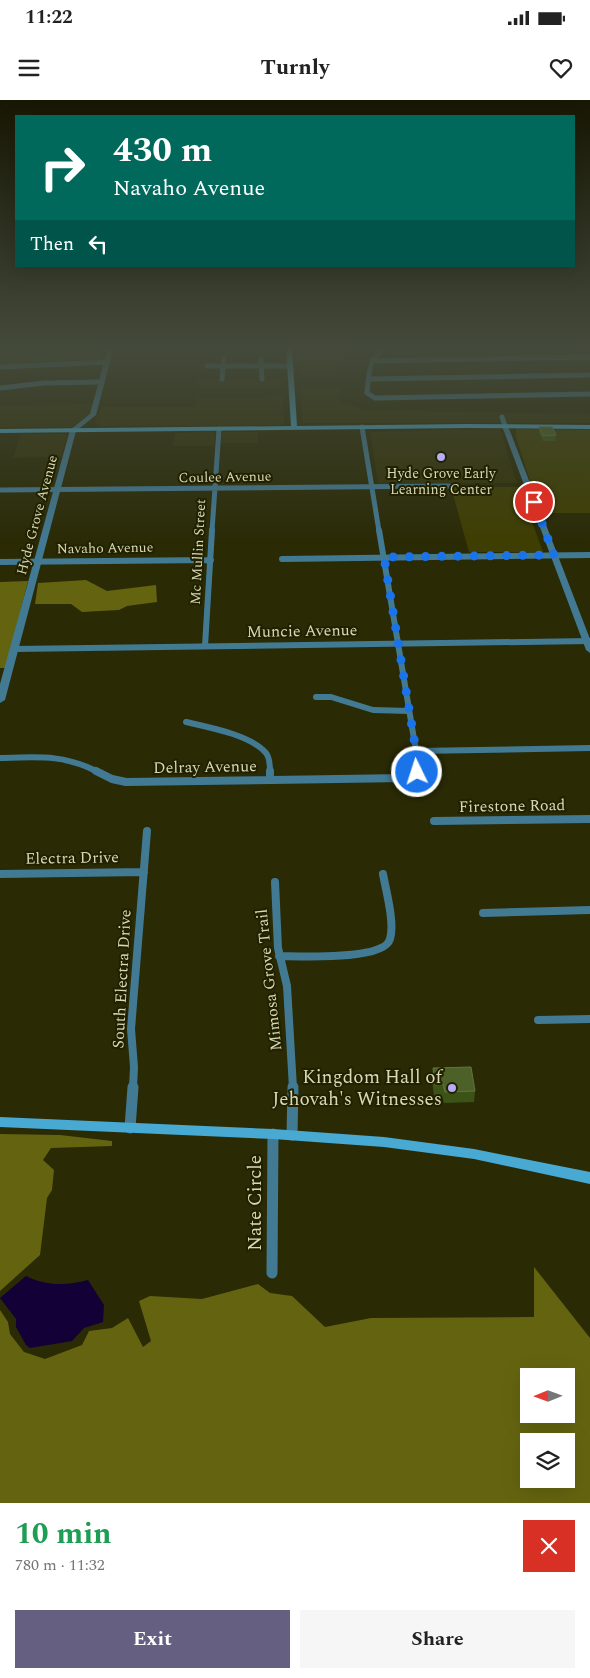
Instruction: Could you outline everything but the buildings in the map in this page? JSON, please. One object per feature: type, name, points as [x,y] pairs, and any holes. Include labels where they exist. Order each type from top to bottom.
[{"type":"main road","points":[[293,412],[294,428]]},
{"type":"main road","points":[[0,431],[505,426],[590,427]]},
{"type":"main road","points":[[0,1122],[273,1134],[384,1142],[474,1154],[590,1178]]},
{"type":"street","points":[[73,430],[91,418],[93,412]]},
{"type":"street","points":[[502,417],[590,650]]},
{"type":"street","points":[[91,418],[96,427],[104,430]]},
{"type":"street","points":[[362,427],[416,751],[590,748]]},
{"type":"street","name":"Mc Mullin Street","points":[[205,646],[219,428]]},
{"type":"street","name":"Hyde Grove Avenue","points":[[0,696],[73,430]]},
{"type":"street","name":"Coulee Avenue","points":[[0,490],[449,486]]},
{"type":"street","points":[[282,559],[590,555]]},
{"type":"street","name":"Navaho Avenue","points":[[0,562],[211,560]]},
{"type":"street","name":"Muncie Avenue","points":[[14,649],[588,641]]},
{"type":"street","points":[[316,697],[331,698],[373,710],[409,710]]},
{"type":"street","points":[[186,722],[210,727],[261,749],[270,759],[270,780]]},
{"type":"street","name":"Delray Avenue","points":[[0,758],[53,758],[68,760],[77,762],[111,779],[126,782],[405,778],[414,775],[418,768],[416,751]]},
{"type":"street","name":"Firestone Road","points":[[434,821],[590,819]]},
{"type":"street","name":"South Electra Drive","points":[[130,1128],[134,1067],[131,1030],[147,832]]},
{"type":"street","name":"Electra Drive","points":[[0,874],[144,872]]},
{"type":"street","points":[[279,956],[362,954],[374,952],[387,945],[392,934],[383,874]]},
{"type":"street","name":"Mimosa Grove Trail","points":[[275,882],[279,956],[281,968],[288,986],[294,1080],[292,1135]]},
{"type":"street","points":[[483,913],[590,910]]},
{"type":"street","points":[[538,1020],[590,1019]]},
{"type":"street","name":"Nate Circle","points":[[272,1273],[273,1134]]},
{"type":"shaded area","points":[[0,412],[91,412],[73,427],[0,427]]},
{"type":"shaded area","points":[[99,412],[284,412],[284,424],[99,426],[95,422]]},
{"type":"shaded area","points":[[302,412],[590,414],[590,423],[303,423]]},
{"type":"shaded area","points":[[516,429],[590,430],[590,513],[543,513],[531,484],[516,437]]},
{"type":"shaded area","name":"Hyde Grove Early Learning Center","points":[[500,430],[517,483],[378,484],[370,432]]},
{"type":"shaded area","points":[[212,432],[215,434],[214,446],[173,446],[175,433]]},
{"type":"shaded area","points":[[223,432],[258,432],[258,443],[218,443],[219,437]]},
{"type":"shaded area","points":[[21,434],[66,434],[62,457],[13,458]]},
{"type":"shaded area","points":[[451,487],[519,487],[543,552],[469,552]]},
{"type":"shaded area","points":[[86,580],[107,591],[156,585],[157,602],[127,606],[119,610],[82,612],[71,604],[35,604],[38,583]]},
{"type":"shaded area","points":[[28,581],[6,668],[0,668],[0,582]]},
{"type":"shaded area","points":[[0,1134],[60,1135],[112,1141],[112,1146],[51,1148],[43,1160],[54,1170],[52,1190],[47,1198],[40,1255],[0,1291]]},
{"type":"shaded area","points":[[534,1267],[590,1338],[590,1503],[0,1503],[0,1310],[8,1322],[10,1334],[24,1352],[45,1359],[82,1345],[89,1331],[112,1328],[128,1318],[143,1347],[151,1341],[139,1301],[150,1296],[202,1299],[258,1284],[270,1293],[292,1296],[325,1327],[371,1318],[534,1317]]},
{"type":"shaded area","points":[[26,1276],[41,1282],[56,1284],[88,1280],[104,1305],[103,1322],[84,1328],[72,1341],[30,1348],[26,1345],[16,1327],[16,1319],[0,1298]]},
{"type":"place","name":"Hyde Grove Early Learning Center","points":[[441,457]]},
{"type":"place","name":"Kingdom Hall of Jehovah's Witnesses","points":[[452,1088]]},
{"type":"route","points":[[417,772],[416,751],[384,557],[554,555],[534,502]]}]
